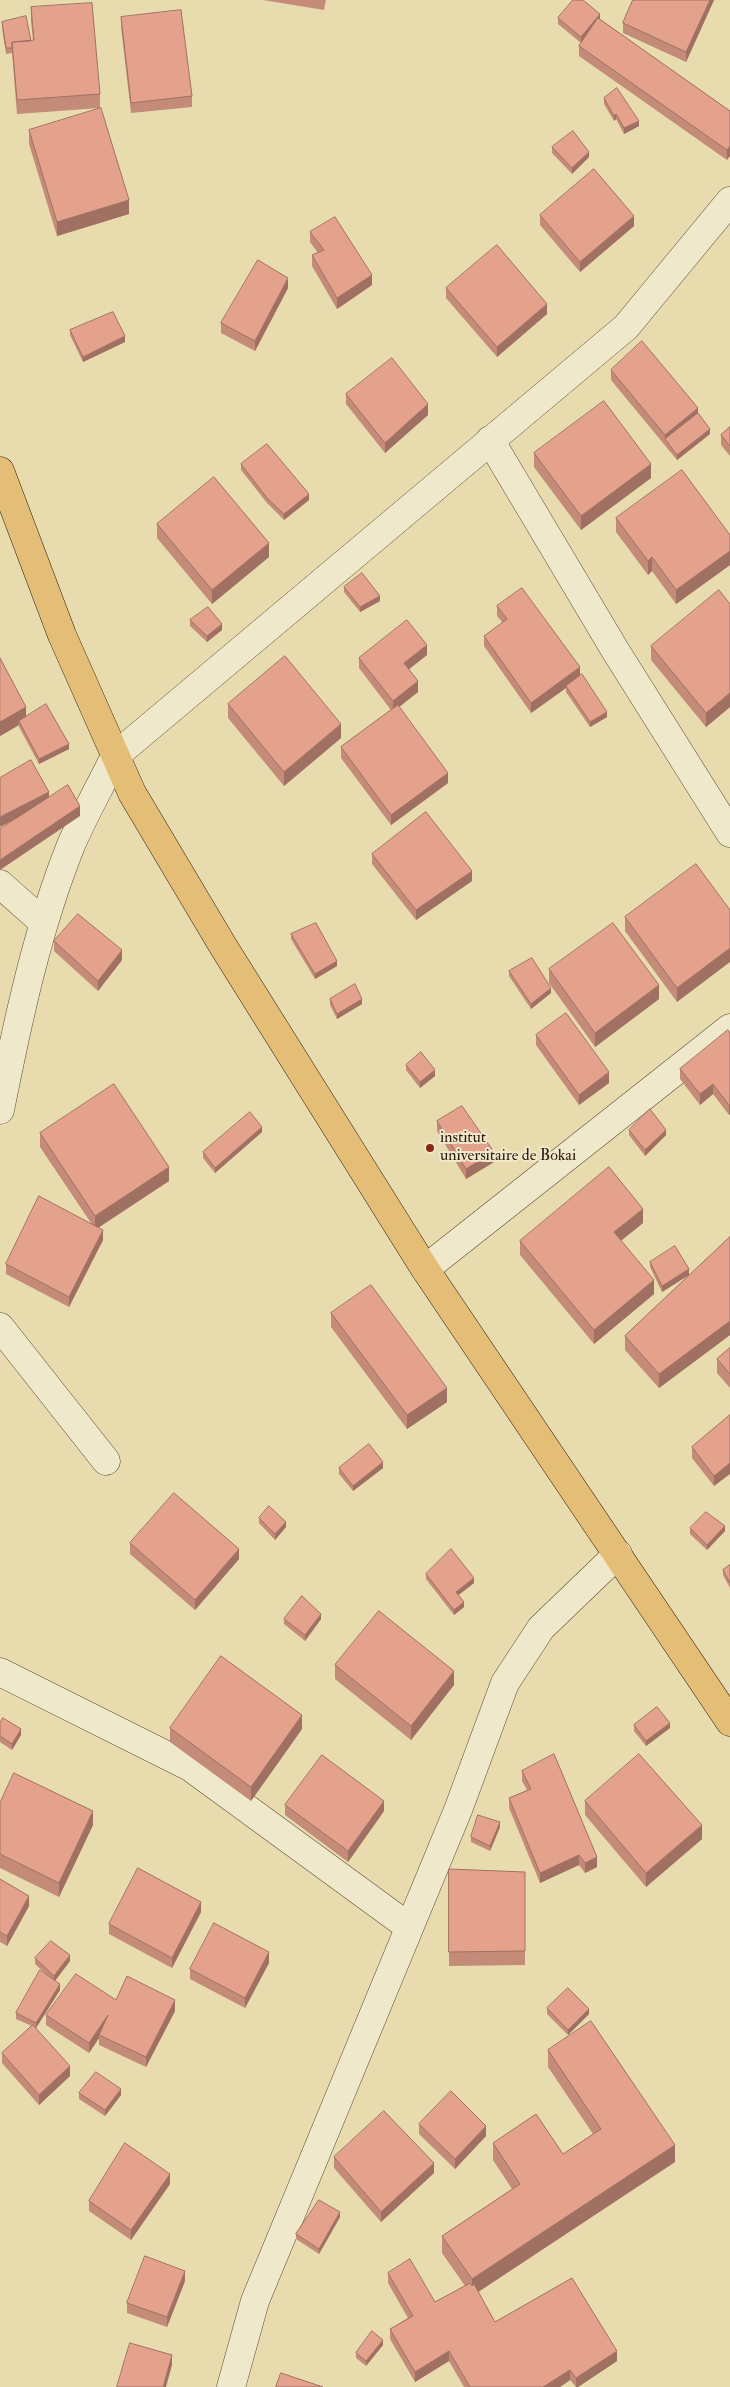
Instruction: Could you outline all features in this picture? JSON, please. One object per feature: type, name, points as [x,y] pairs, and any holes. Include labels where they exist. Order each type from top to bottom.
[{"type":"highway","points":[[0,471],[62,635],[132,793],[218,937],[425,1270],[730,1722]]},
{"type":"street","points":[[0,1110],[21,1004],[44,923],[72,844],[115,756],[626,327],[730,201]]},
{"type":"street","points":[[490,440],[615,650],[730,833]]},
{"type":"street","points":[[0,884],[44,923]]},
{"type":"street","points":[[425,1270],[730,1028]]},
{"type":"street","points":[[0,1328],[106,1461]]},
{"type":"street","points":[[231,2387],[255,2301],[458,1810],[505,1683],[541,1628],[618,1554]]},
{"type":"street","points":[[0,1672],[190,1767],[409,1927]]},
{"type":"building","points":[[573,0],[583,0],[600,14],[581,37],[558,18]]},
{"type":"building","points":[[633,0],[710,0],[686,52],[623,23]]},
{"type":"building","points":[[92,3],[100,94],[17,100],[12,42],[34,40],[31,7]]},
{"type":"building","points":[[181,10],[192,96],[131,103],[121,17]]},
{"type":"building","points":[[26,16],[31,41],[12,42],[12,48],[6,48],[2,22]]},
{"type":"building","points":[[598,18],[730,111],[730,146],[727,150],[579,46]]},
{"type":"building","points":[[617,88],[639,121],[624,128],[616,114],[614,116],[604,98]]},
{"type":"building","points":[[101,108],[129,200],[57,222],[29,130]]},
{"type":"building","points":[[573,131],[589,152],[572,168],[552,147]]},
{"type":"building","points":[[594,169],[634,216],[580,262],[540,215]]},
{"type":"building","points":[[335,217],[372,275],[337,298],[312,255],[324,250],[310,232]]},
{"type":"building","points":[[497,245],[547,304],[497,347],[446,288]]},
{"type":"building","points":[[258,260],[288,278],[255,341],[221,323]]},
{"type":"building","points":[[113,312],[125,336],[83,357],[70,330]]},
{"type":"building","points":[[642,341],[698,408],[665,435],[611,370]]},
{"type":"building","points":[[392,358],[428,404],[385,443],[346,394]]},
{"type":"building","points":[[604,401],[651,464],[581,516],[534,453]]},
{"type":"building","points":[[698,413],[710,429],[677,455],[665,439]]},
{"type":"building","points":[[730,427],[730,446],[721,435]]},
{"type":"building","points":[[267,444],[309,494],[284,514],[267,498],[241,464]]},
{"type":"building","points":[[682,470],[730,535],[730,551],[676,590],[652,557],[648,561],[616,518]]},
{"type":"building","points":[[214,477],[269,543],[212,590],[157,524]]},
{"type":"building","points":[[362,573],[380,596],[360,607],[344,587]]},
{"type":"building","points":[[522,588],[580,667],[531,703],[484,636],[507,619],[497,606]]},
{"type":"building","points":[[719,590],[730,604],[730,693],[706,713],[651,646]]},
{"type":"building","points":[[208,607],[222,624],[207,636],[190,620]]},
{"type":"building","points":[[407,620],[427,645],[404,663],[418,681],[393,701],[359,658]]},
{"type":"building","points":[[285,656],[341,724],[284,772],[228,704]]},
{"type":"building","points":[[0,658],[26,707],[0,722]]},
{"type":"building","points":[[582,674],[607,712],[590,722],[566,686]]},
{"type":"building","points":[[46,704],[69,744],[39,759],[19,721]]},
{"type":"building","points":[[398,705],[448,773],[391,815],[341,747]]},
{"type":"building","points":[[31,760],[49,792],[0,817],[0,778]]},
{"type":"building","points":[[68,785],[80,806],[0,860],[0,829]]},
{"type":"building","points":[[426,812],[472,871],[416,910],[372,854]]},
{"type":"building","points":[[696,864],[730,910],[730,948],[677,988],[625,917]]},
{"type":"building","points":[[78,914],[122,950],[98,981],[54,941]]},
{"type":"building","points":[[316,923],[337,961],[315,974],[291,934]]},
{"type":"building","points":[[613,923],[659,985],[595,1033],[549,969]]},
{"type":"building","points":[[532,958],[551,988],[531,1004],[509,971]]},
{"type":"building","points":[[355,984],[362,999],[337,1014],[330,999]]},
{"type":"building","points":[[566,1013],[609,1072],[579,1095],[536,1035]]},
{"type":"building","points":[[728,1030],[730,1033],[729,1105],[713,1084],[700,1094],[680,1069]]},
{"type":"building","points":[[421,1052],[435,1070],[420,1082],[406,1065]]},
{"type":"building","points":[[114,1084],[169,1167],[95,1216],[40,1133]]},
{"type":"building","points":[[462,1106],[494,1152],[466,1169],[437,1121]]},
{"type":"building","points":[[650,1109],[666,1130],[645,1150],[629,1130]]},
{"type":"building","points":[[250,1112],[262,1127],[215,1168],[203,1152]]},
{"type":"building","points":[[609,1167],[643,1209],[614,1232],[654,1280],[594,1330],[520,1241]]},
{"type":"building","points":[[39,1196],[103,1230],[69,1297],[6,1264]]},
{"type":"building","points":[[730,1237],[730,1321],[659,1374],[625,1336]]},
{"type":"building","points":[[675,1246],[689,1269],[662,1286],[650,1262]]},
{"type":"building","points":[[371,1285],[447,1388],[407,1415],[331,1313]]},
{"type":"building","points":[[730,1348],[730,1374],[717,1359]]},
{"type":"building","points":[[730,1415],[730,1463],[714,1476],[692,1447]]},
{"type":"building","points":[[369,1444],[383,1462],[353,1486],[339,1468]]},
{"type":"building","points":[[174,1493],[239,1549],[195,1600],[130,1543]]},
{"type":"building","points":[[269,1506],[286,1522],[275,1534],[259,1518]]},
{"type":"building","points":[[706,1512],[725,1526],[707,1545],[690,1528]]},
{"type":"building","points":[[451,1549],[474,1578],[456,1592],[464,1602],[454,1610],[426,1574]]},
{"type":"building","points":[[730,1565],[730,1583],[723,1570]]},
{"type":"building","points":[[302,1596],[321,1614],[305,1635],[284,1619]]},
{"type":"building","points":[[379,1611],[454,1671],[411,1726],[335,1665]]},
{"type":"building","points":[[221,1656],[302,1715],[251,1787],[170,1728]]},
{"type":"building","points":[[657,1707],[670,1723],[646,1741],[634,1725]]},
{"type":"building","points":[[3,1718],[21,1729],[12,1744],[0,1736],[0,1723]]},
{"type":"building","points":[[554,1754],[597,1857],[585,1863],[579,1855],[540,1873],[509,1798],[531,1789],[522,1771]]},
{"type":"building","points":[[639,1754],[702,1825],[646,1873],[585,1801]]},
{"type":"building","points":[[322,1755],[384,1801],[348,1851],[285,1805]]},
{"type":"building","points":[[14,1773],[93,1811],[59,1883],[0,1854],[0,1803]]},
{"type":"building","points":[[478,1815],[500,1822],[490,1846],[471,1837]]},
{"type":"building","points":[[138,1868],[201,1902],[172,1958],[109,1924]]},
{"type":"building","points":[[449,1869],[525,1872],[525,1951],[449,1952]]},
{"type":"building","points":[[0,1879],[29,1896],[7,1936],[0,1932]]},
{"type":"building","points":[[214,1923],[269,1952],[245,1998],[190,1969]]},
{"type":"building","points":[[51,1941],[70,1955],[54,1976],[35,1958]]},
{"type":"building","points":[[40,1970],[60,1984],[36,2023],[16,2013]]},
{"type":"building","points":[[76,1974],[116,2000],[127,1976],[175,2000],[146,2057],[99,2035],[108,2015],[89,2043],[46,2015]]},
{"type":"building","points":[[568,1988],[589,2009],[568,2030],[547,2008]]},
{"type":"building","points":[[591,2021],[675,2145],[472,2279],[442,2236],[520,2184],[493,2143],[536,2114],[563,2154],[601,2129],[548,2050]]},
{"type":"building","points":[[33,2025],[70,2066],[39,2095],[2,2053]]},
{"type":"building","points":[[96,2072],[121,2089],[105,2110],[79,2093]]},
{"type":"building","points":[[451,2091],[486,2126],[455,2159],[419,2124]]},
{"type":"building","points":[[384,2111],[434,2163],[381,2212],[334,2157]]},
{"type":"building","points":[[125,2143],[170,2174],[131,2230],[89,2201]]},
{"type":"building","points":[[319,2200],[340,2212],[319,2249],[296,2234]]},
{"type":"building","points":[[145,2256],[185,2271],[167,2317],[127,2303]]},
{"type":"building","points":[[410,2259],[435,2302],[470,2283],[472,2286],[474,2284],[495,2322],[572,2278],[617,2351],[576,2378],[570,2370],[543,2387],[470,2387],[449,2351],[415,2372],[390,2329],[413,2316],[388,2273]]},
{"type":"building","points":[[372,2331],[383,2340],[366,2361],[356,2353]]},
{"type":"building","points":[[130,2343],[172,2355],[163,2387],[117,2387]]},
{"type":"building","points":[[281,2373],[323,2387],[276,2387]]},
{"type":"place","name":"institut universitaire de Bokai","points":[[430,1148]]}]
